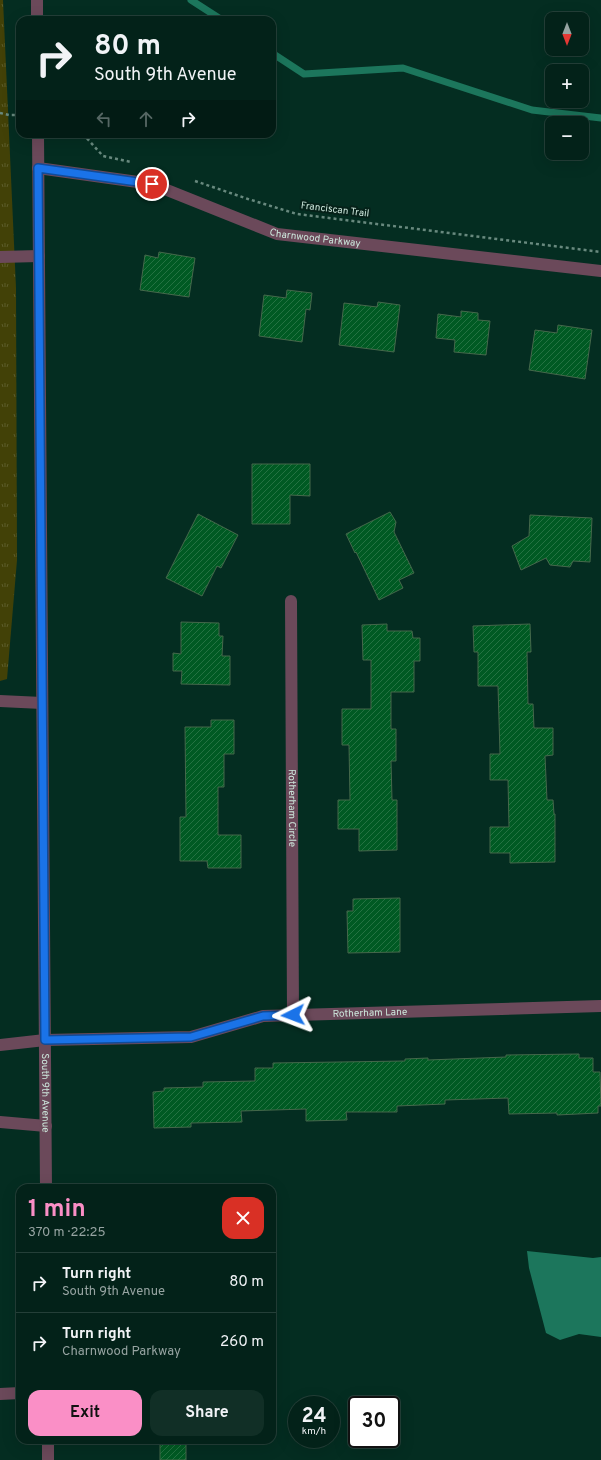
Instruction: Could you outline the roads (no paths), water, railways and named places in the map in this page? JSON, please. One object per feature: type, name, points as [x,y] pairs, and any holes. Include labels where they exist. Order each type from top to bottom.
[{"type":"street","points":[[37,0],[37,16]]},
{"type":"street","name":"South 9th Avenue","points":[[38,138],[46,1184]]},
{"type":"street","name":"Charnwood Parkway","points":[[38,168],[152,184],[277,234],[601,271]]},
{"type":"street","points":[[0,257],[38,256]]},
{"type":"street","name":"Rotherham Circle","points":[[291,601],[293,1015]]},
{"type":"street","points":[[0,701],[42,703]]},
{"type":"street","name":"Rotherham Lane","points":[[0,1045],[45,1040],[191,1037],[263,1016],[601,1006]]},
{"type":"street","points":[[0,1122],[46,1126]]},
{"type":"street","points":[[0,1394],[16,1393]]},
{"type":"street","points":[[48,1444],[48,1460]]},
{"type":"waterway","points":[[191,0],[216,16]]},
{"type":"waterway","points":[[276,56],[304,74],[403,68],[532,110],[601,118]]}]
